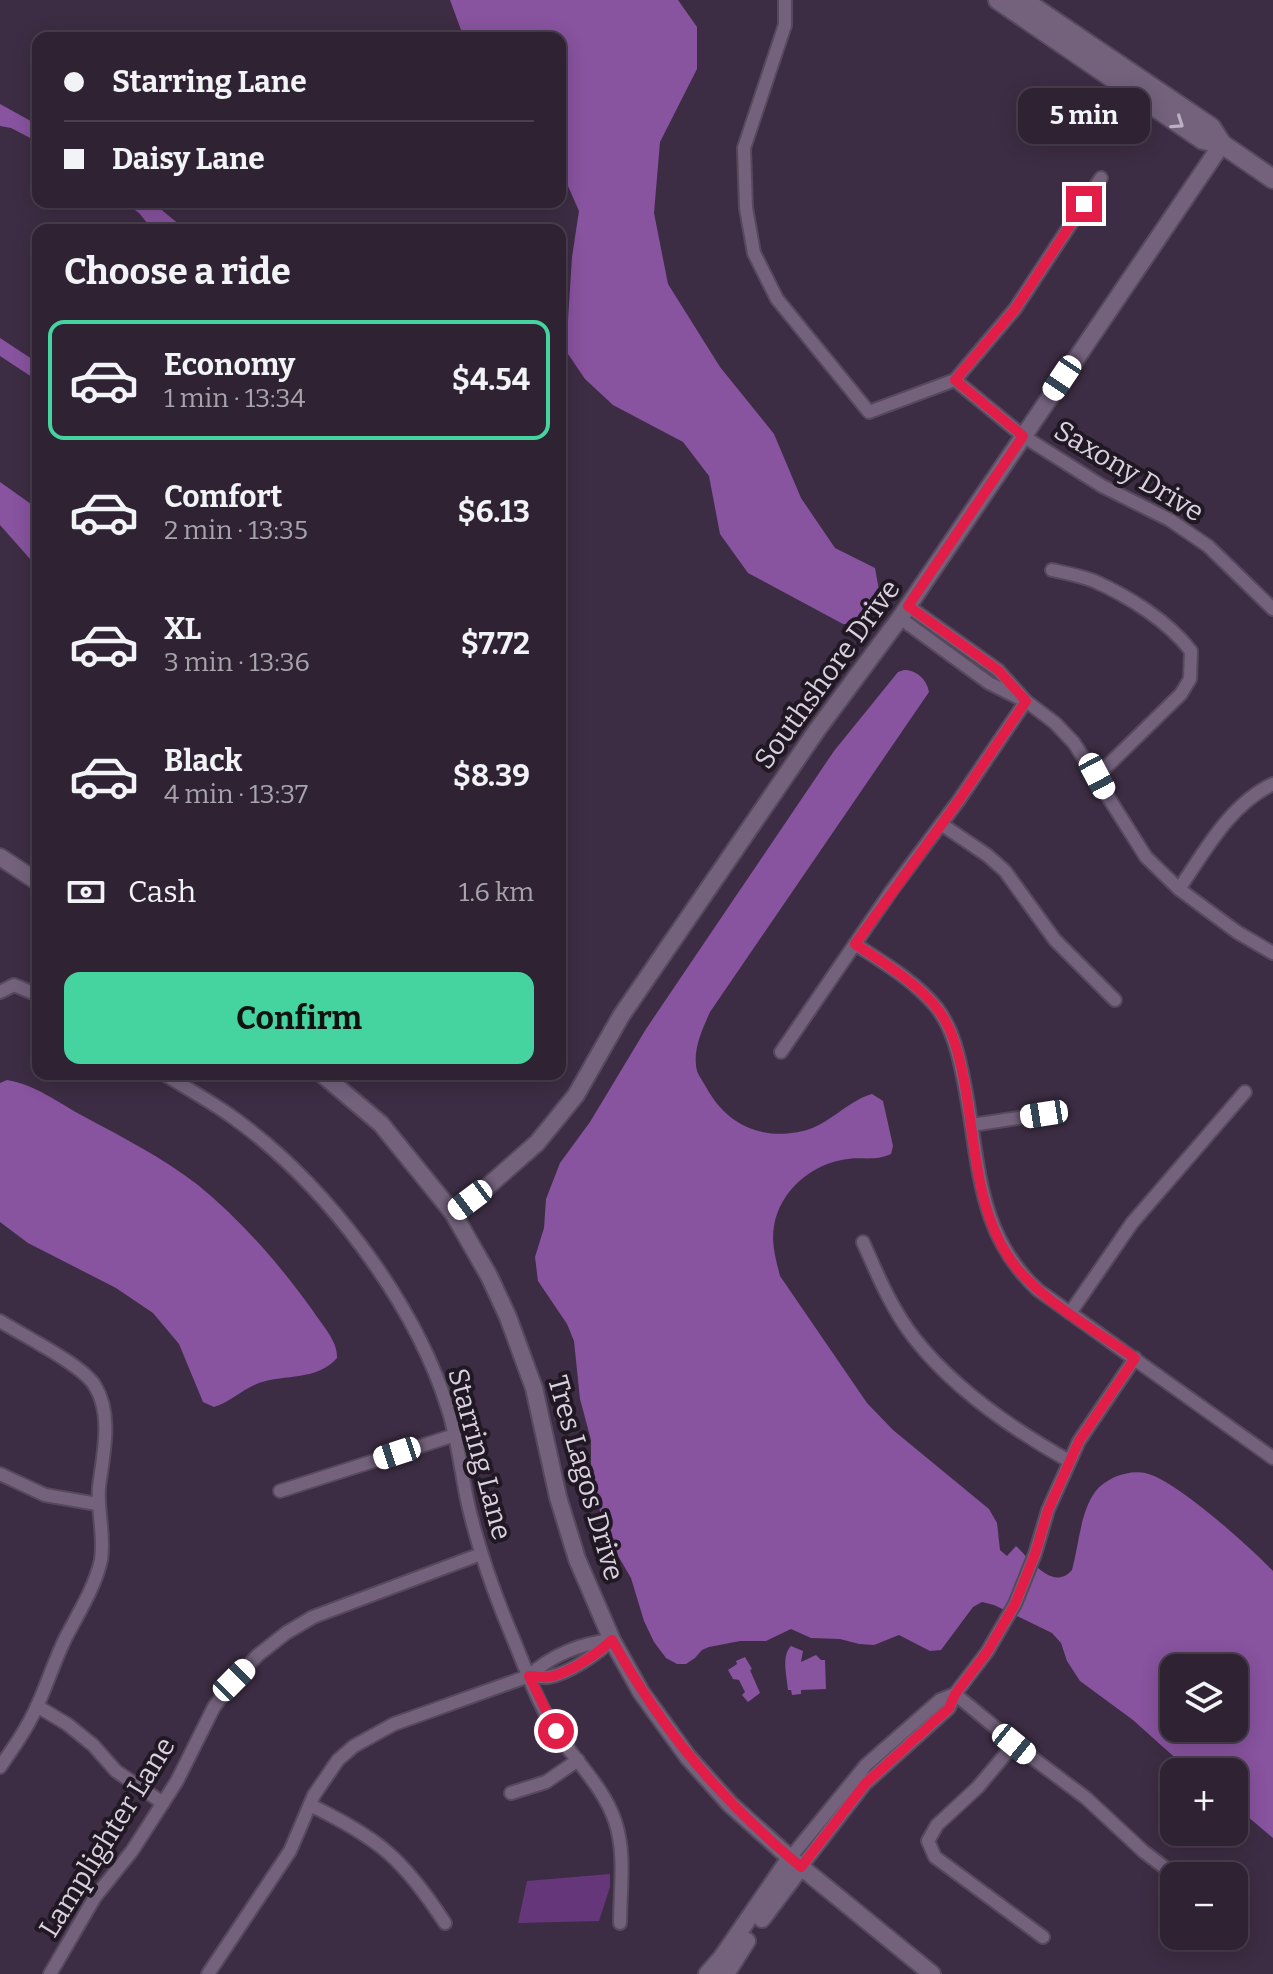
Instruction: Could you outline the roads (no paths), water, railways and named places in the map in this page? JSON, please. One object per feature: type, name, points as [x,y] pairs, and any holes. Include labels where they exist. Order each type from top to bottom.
[{"type":"main road","points":[[998,0],[1203,140],[1222,144],[1273,179]]},
{"type":"main road","points":[[1023,0],[1211,127],[1222,144]]},
{"type":"street","points":[[785,0],[785,25],[744,148],[746,208],[754,253],[777,299],[869,412],[955,380],[1015,309],[1101,178]]},
{"type":"street","name":"Southshore Drive","points":[[453,1213],[537,1143],[576,1095],[621,1016],[817,730],[904,612],[1222,144]]},
{"type":"street","name":"Saxony Drive","points":[[955,380],[1023,436],[1102,486],[1170,520],[1208,546],[1273,609]]},
{"type":"street","points":[[1052,570],[1093,581],[1127,599],[1168,627],[1191,651],[1190,679],[1181,694],[1097,776]]},
{"type":"street","points":[[904,612],[998,670],[1026,701],[1055,723],[1074,743],[1146,857],[1179,889],[1237,932],[1273,953]]},
{"type":"street","points":[[904,612],[989,683],[1026,701]]},
{"type":"street","points":[[977,674],[986,662]]},
{"type":"street","points":[[781,1052],[1026,701]]},
{"type":"street","points":[[1179,889],[1234,812],[1260,790],[1273,784]]},
{"type":"street","points":[[941,824],[1005,871],[1055,940],[1115,1000]]},
{"type":"street","points":[[0,857],[32,878]]},
{"type":"street","points":[[855,944],[918,988],[938,1010],[951,1033],[959,1058],[983,1195],[994,1231],[1023,1276],[1273,1458]]},
{"type":"street","points":[[0,992],[14,985],[32,992]]},
{"type":"street","name":"Starring Lane","points":[[174,1080],[232,1116],[288,1163],[338,1216],[383,1279],[418,1336],[441,1388],[455,1435],[481,1554],[529,1676],[549,1718],[606,1801],[618,1831],[622,1859],[620,1923]]},
{"type":"street","name":"Tres Lagos Drive","points":[[329,1080],[381,1124],[453,1213],[489,1276],[524,1358],[567,1529],[589,1590],[641,1692],[688,1757],[730,1804],[795,1863],[932,1974]]},
{"type":"street","points":[[1070,1313],[1132,1223],[1245,1092]]},
{"type":"street","points":[[972,1125],[1044,1114]]},
{"type":"street","points":[[863,1242],[896,1312],[936,1363],[1020,1432],[1069,1461]]},
{"type":"street","points":[[0,1321],[74,1366],[94,1383],[103,1405],[105,1439],[97,1504],[102,1529],[101,1559],[90,1591],[37,1706],[20,1739],[0,1767]]},
{"type":"street","points":[[707,1974],[795,1863],[865,1784],[949,1708],[955,1694],[1003,1626],[1035,1554],[1048,1510],[1069,1461],[1135,1358]]},
{"type":"street","points":[[280,1491],[455,1435]]},
{"type":"street","points":[[0,1474],[45,1495],[97,1504]]},
{"type":"street","name":"Lamplighter Lane","points":[[50,1974],[95,1897],[132,1851],[163,1803],[214,1707],[234,1680],[286,1633],[313,1617],[481,1554]]},
{"type":"street","points":[[208,1974],[290,1851],[325,1776],[338,1760],[370,1736],[394,1724],[529,1676],[549,1678],[597,1655],[612,1640]]},
{"type":"street","points":[[955,1694],[1014,1744],[1086,1798],[1160,1864]]},
{"type":"street","points":[[37,1706],[67,1724],[93,1745],[116,1771],[163,1803]]},
{"type":"street","points":[[1014,1744],[978,1787],[937,1825],[928,1841],[935,1857],[1043,1937]]},
{"type":"street","points":[[511,1793],[546,1782],[578,1760]]},
{"type":"street","points":[[310,1805],[350,1825],[398,1860],[415,1878],[445,1923]]},
{"type":"street","points":[[726,1974],[795,1863]]}]
